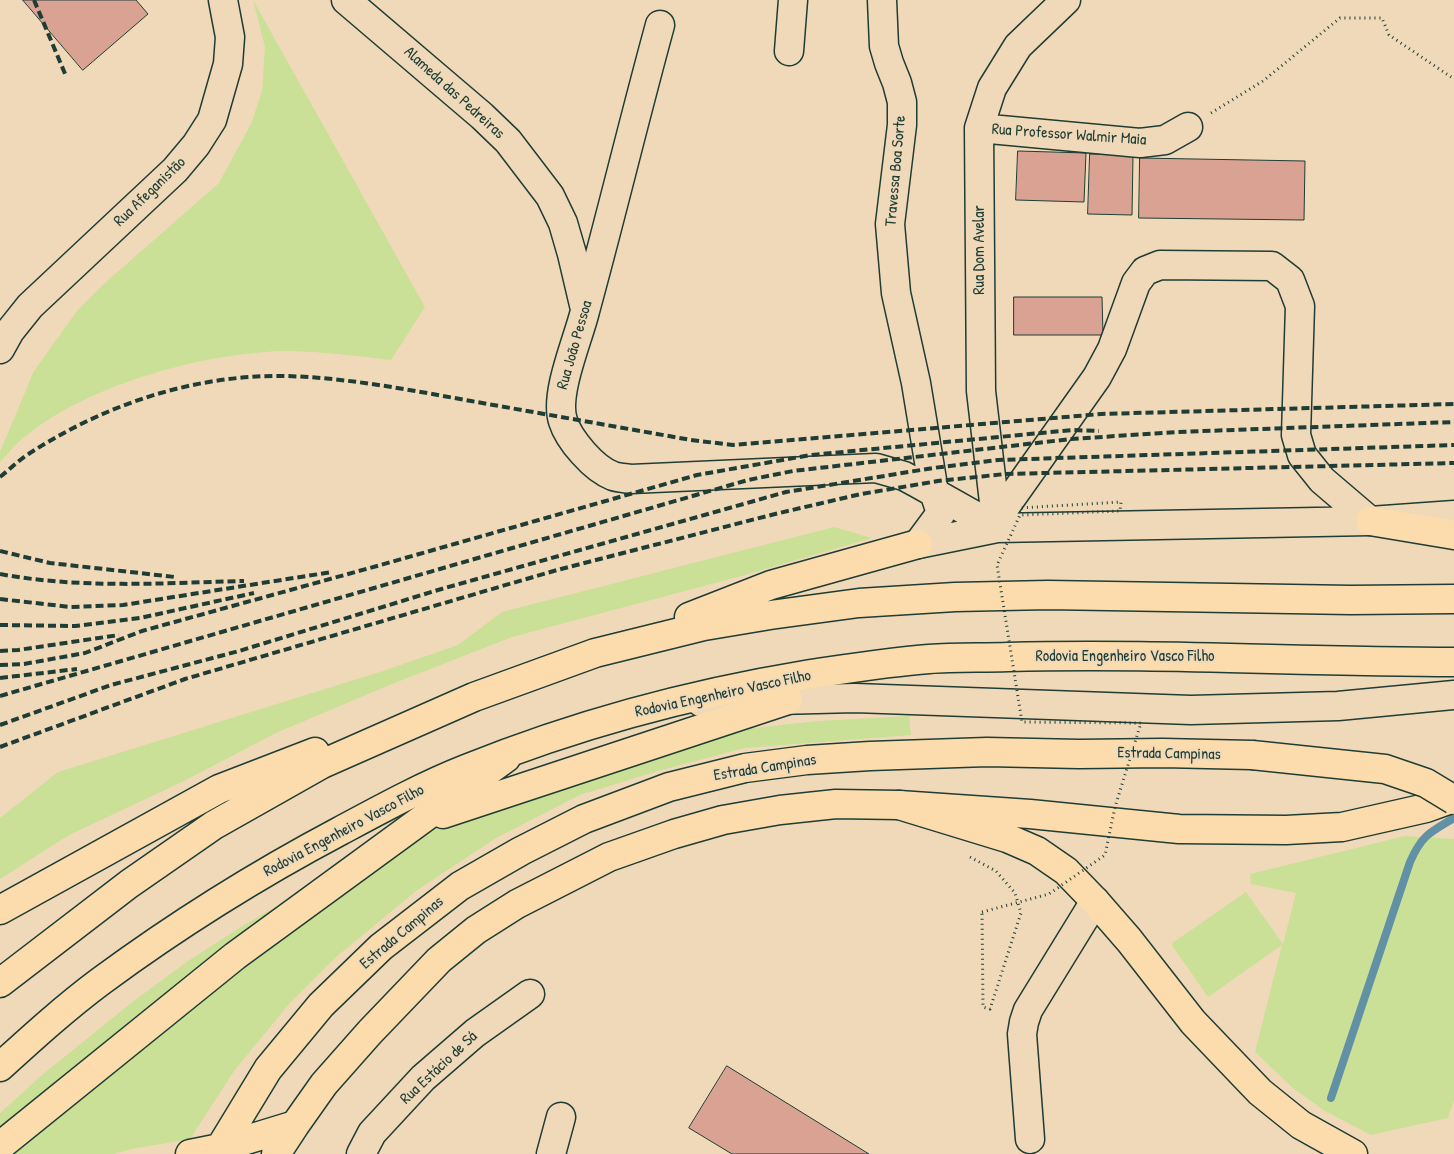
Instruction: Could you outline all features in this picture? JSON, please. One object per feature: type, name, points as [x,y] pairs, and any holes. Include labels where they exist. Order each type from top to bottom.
[{"type":"main road","points":[[1370,521],[1454,535]]},
{"type":"main road","points":[[0,910],[219,789],[321,750],[596,653],[771,585],[918,544]]},
{"type":"main road","points":[[596,653],[704,626],[770,615],[858,603],[955,596],[1351,600],[1454,599]]},
{"type":"main road","name":"Rodovia Engenheiro Vasco Filho","points":[[0,1067],[40,1030],[100,982],[223,897],[305,850],[388,805],[465,769],[568,732],[665,704],[762,682],[842,669],[929,659],[1092,655],[1370,662],[1454,662]]},
{"type":"main road","points":[[0,983],[129,884],[214,825],[322,764],[474,697]]},
{"type":"main road","points":[[418,823],[788,700]]},
{"type":"main road","points":[[0,1146],[235,956],[516,751]]},
{"type":"main road","name":"Estrada Campinas","points":[[218,1151],[268,1069],[322,1005],[381,947],[460,886],[521,851],[584,819],[668,787],[745,768],[807,760],[987,752],[1079,754],[1163,752],[1252,755],[1385,769],[1426,783],[1454,799]]},
{"type":"main road","points":[[276,1154],[294,1125],[324,1084],[370,1032],[439,960],[476,930],[517,904],[609,858],[674,834],[723,820],[780,810],[836,804],[899,805],[1030,814],[1179,829],[1286,830],[1342,827],[1426,808],[1454,799]]},
{"type":"main road","points":[[899,805],[1007,838],[1037,852],[1066,871],[1129,940],[1192,1022],[1260,1092],[1301,1125],[1352,1154]]},
{"type":"main road","points":[[190,1154],[218,1151],[294,1125]]},
{"type":"street","name":"Rua Afeganistão","points":[[0,349],[10,331],[30,306],[175,170],[196,145],[212,120],[228,64],[230,37],[223,0]]},
{"type":"street","name":"Alameda das Pedreiras","points":[[346,0],[482,116],[514,149],[550,196],[563,223],[585,312]]},
{"type":"street","points":[[789,51],[793,0]]},
{"type":"street","name":"Travessa Boa Sorte","points":[[882,0],[884,46],[902,102],[902,125],[890,224],[896,293],[916,383],[934,492]]},
{"type":"street","name":"Rua Dom Avelar","points":[[997,528],[981,390],[979,128],[992,88],[1018,46],[1066,0]]},
{"type":"street","name":"Rua João Pessoa","points":[[660,25],[630,133],[585,312],[560,396],[562,420],[572,439],[596,466],[612,476],[631,479],[876,468],[904,476],[997,528]]},
{"type":"street","name":"Rua Professor Walmir Maia","points":[[979,128],[1140,143],[1165,140],[1188,127]]},
{"type":"street","points":[[997,528],[1005,507],[1097,377],[1112,349],[1136,283],[1145,271],[1160,265],[1272,266],[1290,280],[1300,306],[1296,435],[1302,456],[1322,480],[1370,521]]},
{"type":"street","points":[[918,544],[941,514],[934,492]]},
{"type":"street","points":[[918,544],[997,528],[1370,521],[1454,515]]},
{"type":"street","points":[[665,704],[855,698],[1192,710],[1338,706],[1454,695]]},
{"type":"street","points":[[1030,1139],[1022,1034],[1024,1022],[1028,1010],[1095,901]]},
{"type":"street","name":"Rua Estácio de Sá","points":[[361,1154],[372,1133],[423,1078],[475,1033],[530,994]]},
{"type":"street","points":[[551,1154],[561,1117]]},
{"type":"path","points":[[1188,127],[1262,82],[1340,18],[1382,18],[1389,35],[1454,79]]},
{"type":"path","points":[[970,857],[996,871],[1015,893],[1021,914],[990,1009],[983,1007],[982,912],[1049,894],[1105,855],[1115,807],[1141,723],[1022,722],[997,565],[1020,515],[1120,511],[1121,502],[1019,508]]},
{"type":"green space","points":[[253,0],[425,307],[391,360],[292,351],[260,352],[189,364],[118,386],[84,400],[53,416],[16,444],[0,462],[0,452],[34,371],[77,311],[106,282],[219,183],[251,124],[262,91],[265,47]]},
{"type":"green space","points":[[834,527],[872,538],[745,575],[512,637],[387,686],[276,733],[182,782],[69,835],[0,879],[0,818],[58,772],[383,671],[458,645],[502,612]]},
{"type":"green space","points":[[909,716],[911,735],[745,748],[658,771],[580,795],[496,838],[416,891],[335,958],[288,1005],[234,1071],[190,1139],[131,1149],[114,1154],[0,1154],[0,1113],[42,1075],[135,1000],[188,961],[244,925],[337,872],[483,803],[656,750],[744,729],[818,721]]},
{"type":"green space","points":[[1405,836],[1454,839],[1454,1100],[1448,1118],[1371,1135],[1325,1111],[1294,1089],[1255,1052],[1282,945],[1208,997],[1171,944],[1246,892],[1283,944],[1296,893],[1251,884],[1250,874]]},
{"type":"building","points":[[23,0],[136,0],[148,14],[83,70]]},
{"type":"building","points":[[1018,151],[1086,153],[1084,202],[1016,200]]},
{"type":"building","points":[[1090,154],[1133,155],[1132,215],[1088,214]]},
{"type":"building","points":[[1140,158],[1305,161],[1304,220],[1139,218]]},
{"type":"building","points":[[1014,297],[1102,297],[1103,335],[1014,335]]},
{"type":"building","points":[[727,1066],[869,1154],[732,1154],[689,1128]]},
{"type":"waterway","points":[[1331,1098],[1410,862],[1418,846],[1427,835],[1454,818]]},
{"type":"railway","points":[[34,0],[66,76]]},
{"type":"railway","points":[[0,477],[26,456],[59,436],[89,420],[121,407],[153,395],[186,387],[219,380],[253,377],[310,377],[379,385],[691,440],[733,445],[1101,414],[1454,404]]},
{"type":"railway","points":[[0,696],[748,480],[793,471],[1071,439],[1177,432],[1454,422]]},
{"type":"railway","points":[[0,665],[24,664],[85,653],[142,631],[697,475],[811,455],[1072,430],[1099,431]]},
{"type":"railway","points":[[0,725],[111,685],[239,651],[438,590],[786,492],[933,468],[998,460],[1454,445]]},
{"type":"railway","points":[[0,747],[185,679],[557,570],[861,494],[938,481],[1005,474],[1454,463]]},
{"type":"railway","points":[[0,551],[50,563],[175,577]]},
{"type":"railway","points":[[0,599],[70,607],[123,605],[332,572]]},
{"type":"railway","points":[[0,574],[61,582],[122,584],[244,581]]},
{"type":"railway","points":[[0,625],[75,626],[140,618],[254,593]]},
{"type":"railway","points":[[0,651],[119,635]]},
{"type":"railway","points":[[0,678],[77,669]]}]
